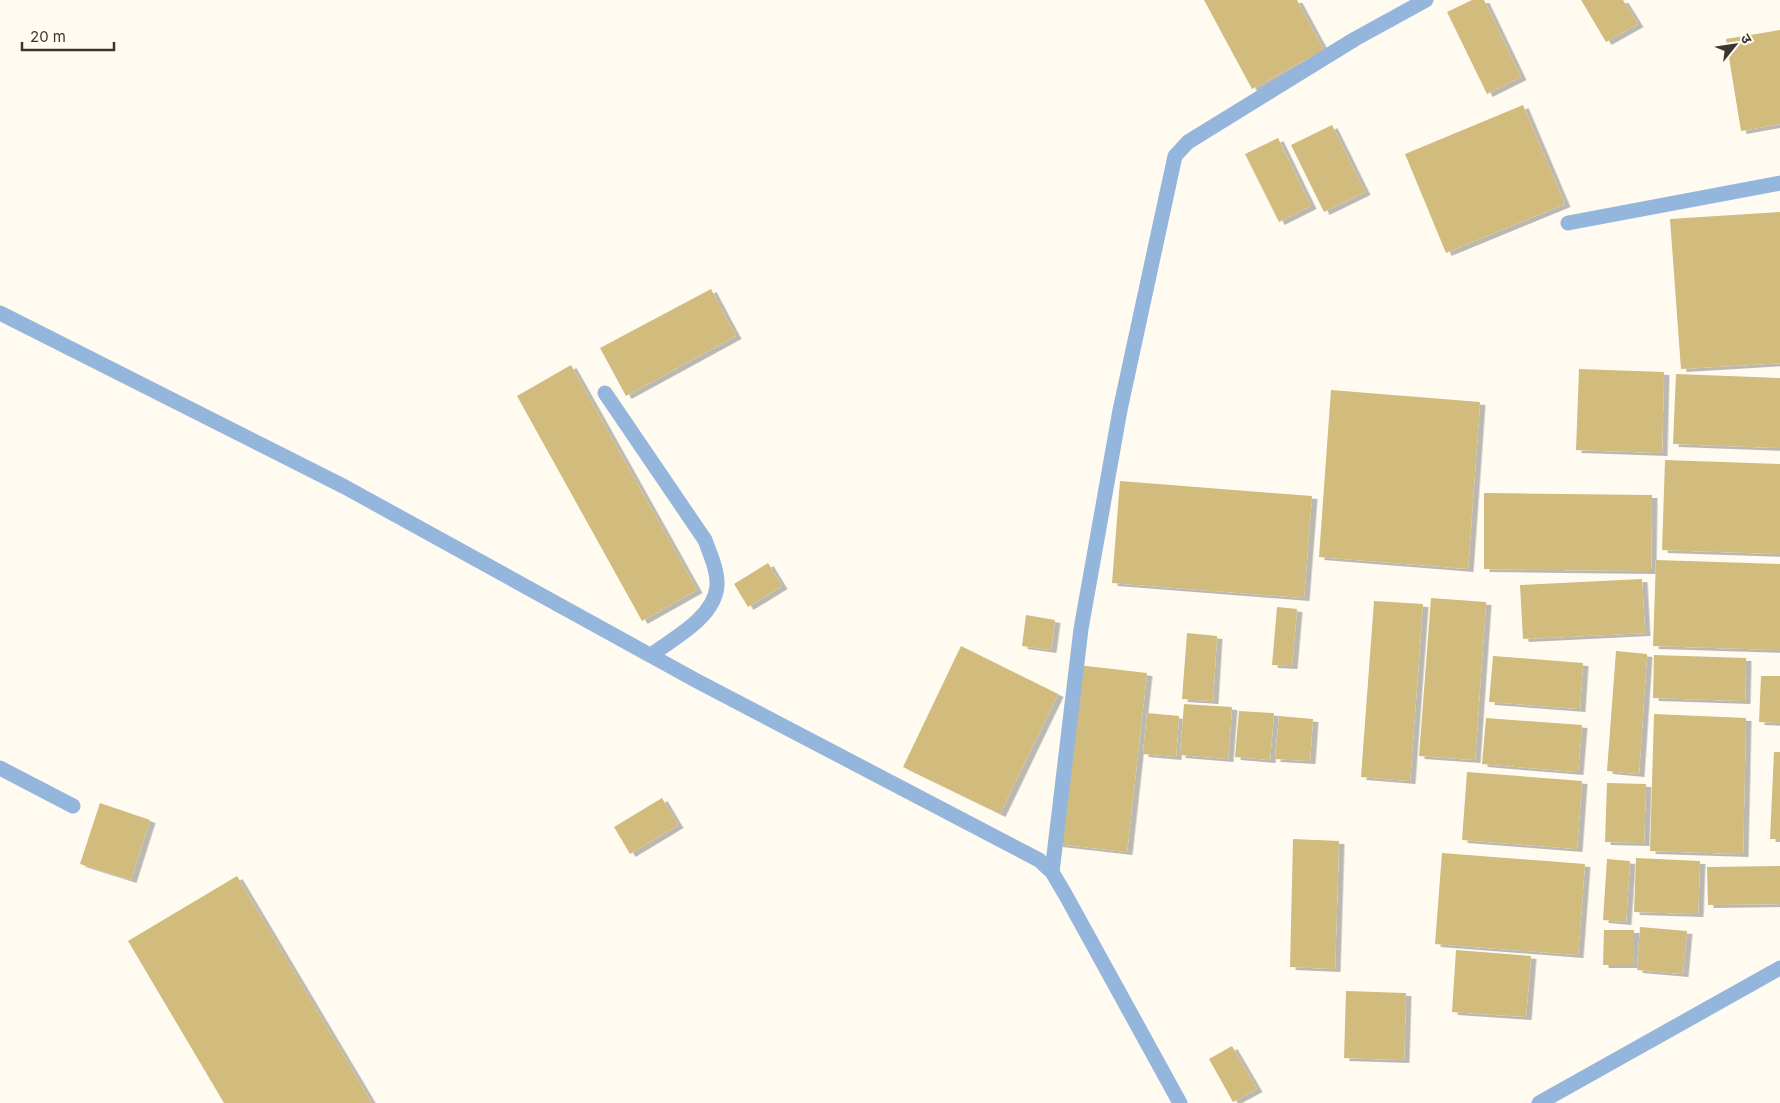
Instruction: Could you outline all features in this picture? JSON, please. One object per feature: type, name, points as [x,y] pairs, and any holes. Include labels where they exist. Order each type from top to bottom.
[{"type":"street","points":[[1052,872],[1082,619],[1120,410],[1175,156],[1188,142],[1355,39],[1426,0]]},
{"type":"street","points":[[1568,223],[1780,184]]},
{"type":"street","points":[[0,313],[345,487],[651,655],[945,813],[1039,860],[1052,872],[1180,1103]]},
{"type":"street","points":[[605,393],[705,540],[714,564],[717,586],[710,605],[694,623],[651,655]]},
{"type":"street","points":[[0,768],[73,806]]},
{"type":"street","points":[[1539,1103],[1780,968]]},
{"type":"building","points":[[1204,0],[1297,0],[1324,50],[1252,89]]},
{"type":"building","points":[[1472,0],[1484,0],[1521,77],[1487,94],[1447,12]]},
{"type":"building","points":[[1581,0],[1623,0],[1638,24],[1606,42]]},
{"type":"building","points":[[1780,30],[1780,124],[1741,131],[1726,39]]},
{"type":"building","points":[[1523,105],[1565,204],[1446,253],[1405,154]]},
{"type":"building","points":[[1332,125],[1365,192],[1324,212],[1291,145]]},
{"type":"building","points":[[1278,138],[1311,206],[1279,222],[1245,154]]},
{"type":"building","points":[[1780,212],[1780,363],[1681,369],[1670,219]]},
{"type":"building","points":[[711,289],[736,336],[626,396],[600,348]]},
{"type":"building","points":[[571,365],[697,590],[642,621],[517,396]]},
{"type":"building","points":[[1579,369],[1664,372],[1662,453],[1576,450]]},
{"type":"building","points":[[1676,374],[1780,378],[1780,448],[1673,444]]},
{"type":"building","points":[[1331,390],[1480,402],[1468,569],[1319,557]]},
{"type":"building","points":[[1665,460],[1780,464],[1780,554],[1662,550]]},
{"type":"building","points":[[1120,481],[1312,496],[1304,598],[1112,583]]},
{"type":"building","points":[[1484,493],[1652,495],[1651,571],[1484,569]]},
{"type":"building","points":[[1656,560],[1780,564],[1780,650],[1653,646]]},
{"type":"building","points":[[768,563],[782,586],[748,607],[734,584]]},
{"type":"building","points":[[1642,579],[1645,633],[1523,639],[1520,585]]},
{"type":"building","points":[[1431,598],[1486,602],[1475,760],[1419,756]]},
{"type":"building","points":[[1374,601],[1423,604],[1410,781],[1361,777]]},
{"type":"building","points":[[1277,607],[1297,609],[1292,666],[1272,665]]},
{"type":"building","points":[[1026,615],[1055,620],[1051,650],[1022,646]]},
{"type":"building","points":[[1187,633],[1217,636],[1213,701],[1182,699]]},
{"type":"building","points":[[961,646],[1058,694],[1000,814],[903,767]]},
{"type":"building","points":[[1616,651],[1647,654],[1639,774],[1607,771]]},
{"type":"building","points":[[1654,655],[1746,658],[1745,701],[1653,698]]},
{"type":"building","points":[[1493,656],[1583,663],[1580,709],[1489,702]]},
{"type":"building","points":[[1078,665],[1147,673],[1127,852],[1057,844]]},
{"type":"building","points":[[1761,676],[1780,676],[1780,723],[1759,722]]},
{"type":"building","points":[[1184,704],[1232,707],[1228,759],[1180,755]]},
{"type":"building","points":[[1239,711],[1274,713],[1270,760],[1235,757]]},
{"type":"building","points":[[1147,713],[1179,716],[1176,757],[1143,754]]},
{"type":"building","points":[[1654,714],[1746,718],[1743,854],[1650,851]]},
{"type":"building","points":[[1279,716],[1313,719],[1310,761],[1275,759]]},
{"type":"building","points":[[1486,718],[1582,725],[1578,772],[1482,764]]},
{"type":"building","points":[[1774,752],[1780,752],[1780,839],[1770,839]]},
{"type":"building","points":[[1467,772],[1582,781],[1577,849],[1462,840]]},
{"type":"building","points":[[1607,783],[1646,784],[1644,843],[1605,842]]},
{"type":"building","points":[[662,798],[678,825],[630,854],[614,827]]},
{"type":"building","points":[[100,803],[150,820],[131,880],[80,864]]},
{"type":"building","points":[[1293,839],[1339,841],[1335,969],[1290,967]]},
{"type":"building","points":[[1442,853],[1585,864],[1578,955],[1435,944]]},
{"type":"building","points":[[1636,858],[1700,861],[1698,914],[1634,912]]},
{"type":"building","points":[[1607,859],[1630,861],[1626,922],[1603,920]]},
{"type":"building","points":[[1780,866],[1780,904],[1708,905],[1707,867]]},
{"type":"building","points":[[237,876],[372,1103],[224,1103],[128,941]]},
{"type":"building","points":[[1640,927],[1687,931],[1683,974],[1637,970]]},
{"type":"building","points":[[1604,930],[1634,930],[1634,965],[1603,965]]},
{"type":"building","points":[[1456,950],[1531,956],[1526,1017],[1452,1012]]},
{"type":"building","points":[[1346,991],[1406,993],[1404,1060],[1344,1058]]},
{"type":"building","points":[[1232,1046],[1257,1089],[1233,1102],[1209,1059]]}]
